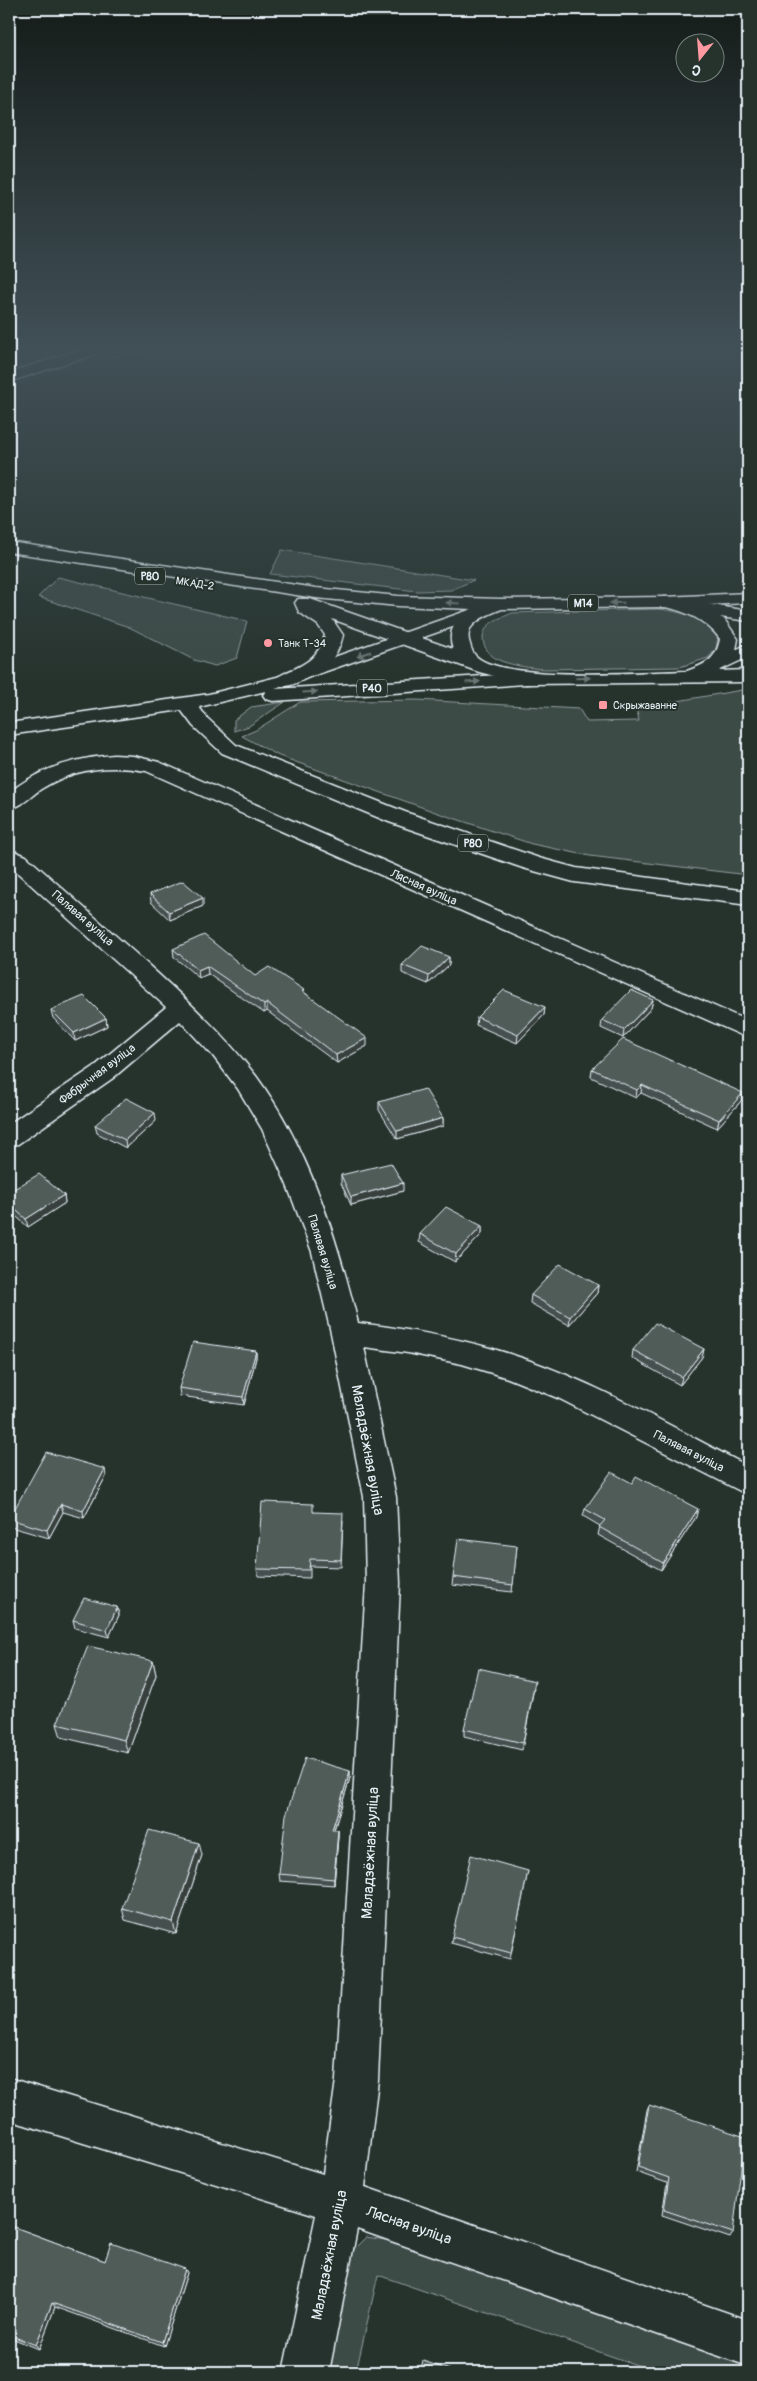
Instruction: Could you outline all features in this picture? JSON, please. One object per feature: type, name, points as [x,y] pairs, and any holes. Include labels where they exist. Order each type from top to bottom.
[{"type":"main road","name":"Р80","points":[[9,547],[316,593],[398,600],[501,604]]},
{"type":"main road","name":"МКАД-2","points":[[9,554],[292,599]]},
{"type":"main road","points":[[666,602],[748,598]]},
{"type":"main road","name":"Р80","points":[[292,599],[408,638],[469,661]]},
{"type":"main road","points":[[284,681],[322,661],[331,650],[334,635],[324,621],[292,599]]},
{"type":"main road","name":"М14","points":[[666,602],[695,610],[718,624],[729,639],[726,655],[710,669],[684,678]]},
{"type":"main road","name":"М14","points":[[475,613],[501,604],[666,602],[748,616]]},
{"type":"main road","points":[[469,661],[460,647],[459,636],[463,625],[475,613]]},
{"type":"main road","name":"Р40","points":[[9,729],[210,700],[284,681],[475,613]]},
{"type":"main road","points":[[710,669],[748,650]]},
{"type":"main road","name":"М14","points":[[469,661],[508,675],[534,679],[748,676]]},
{"type":"main road","name":"Р40","points":[[210,700],[534,679]]},
{"type":"main road","points":[[213,735],[215,718],[220,711],[245,697]]},
{"type":"main road","name":"Р80","points":[[187,704],[200,722],[230,749],[288,774],[397,816],[531,863],[574,875],[748,898]]},
{"type":"main road","name":"Лясная вуліца","points":[[9,803],[38,782],[58,772],[96,761],[126,760],[152,766],[748,1030]]},
{"type":"main road","name":"Палявая вуліца","points":[[9,856],[104,936],[181,1007],[227,1057],[248,1084],[275,1129],[301,1185],[326,1252],[346,1332],[444,1349],[516,1368],[571,1390],[748,1481]]},
{"type":"main road","name":"Фабрычная вуліца","points":[[9,1137],[104,1072],[181,1007]]},
{"type":"main road","name":"Маладзёжная вуліца","points":[[306,2372],[341,2201],[357,2080],[383,1583],[380,1497],[346,1332]]},
{"type":"main road","name":"Лясная вуліца","points":[[9,2099],[341,2201],[748,2343]]},
{"type":"shaded area","points":[[282,550],[474,580],[451,590],[417,591],[270,574]]},
{"type":"shaded area","points":[[58,577],[247,621],[237,658],[215,666],[194,660],[129,627],[38,597]]},
{"type":"shaded area","points":[[659,609],[691,616],[706,624],[718,636],[716,649],[708,658],[680,667],[544,669],[501,661],[490,653],[484,643],[483,637],[488,626],[512,613]]},
{"type":"shaded area","points":[[748,689],[748,875],[590,856],[532,844],[438,813],[279,756],[242,736],[256,730],[300,702],[417,700],[579,709],[587,722],[639,721],[636,708]]},
{"type":"shaded area","points":[[285,702],[249,726],[234,731],[234,720],[251,707]]},
{"type":"shaded area","points":[[366,2237],[386,2240],[748,2366],[748,2372],[657,2372],[378,2275],[356,2372],[324,2372],[346,2266],[354,2249]]},
{"type":"building","points":[[183,881],[203,898],[169,912],[150,894]]},
{"type":"building","points":[[204,935],[255,976],[269,967],[304,990],[302,991],[367,1038],[336,1055],[267,1003],[264,1005],[207,966],[198,970],[173,949]]},
{"type":"building","points":[[422,946],[449,957],[429,976],[402,965]]},
{"type":"building","points":[[504,990],[545,1007],[518,1035],[477,1017]]},
{"type":"building","points":[[631,990],[653,1000],[624,1030],[602,1020]]},
{"type":"building","points":[[84,996],[106,1018],[74,1033],[51,1010]]},
{"type":"building","points":[[623,1039],[743,1093],[719,1120],[642,1085],[637,1090],[592,1069]]},
{"type":"building","points":[[425,1089],[443,1118],[397,1131],[379,1102]]},
{"type":"building","points":[[126,1098],[155,1113],[125,1140],[95,1125]]},
{"type":"building","points":[[391,1163],[403,1183],[351,1197],[341,1175]]},
{"type":"building","points":[[39,1174],[64,1195],[26,1219],[9,1204],[9,1192]]},
{"type":"building","points":[[446,1207],[482,1226],[456,1254],[420,1234]]},
{"type":"building","points":[[560,1264],[598,1285],[570,1317],[531,1295]]},
{"type":"building","points":[[655,1323],[704,1349],[682,1377],[633,1350]]},
{"type":"building","points":[[193,1342],[256,1351],[243,1397],[179,1388]]},
{"type":"building","points":[[46,1452],[105,1469],[83,1511],[61,1504],[47,1530],[9,1519]]},
{"type":"building","points":[[611,1472],[632,1483],[636,1476],[698,1509],[663,1563],[599,1527],[605,1520],[585,1509]]},
{"type":"building","points":[[262,1502],[313,1504],[313,1512],[343,1513],[341,1560],[310,1559],[309,1570],[257,1569]]},
{"type":"building","points":[[458,1539],[517,1546],[513,1585],[453,1577]]},
{"type":"building","points":[[84,1598],[117,1607],[107,1630],[73,1620]]},
{"type":"building","points":[[88,1646],[153,1661],[124,1740],[57,1724]]},
{"type":"building","points":[[478,1668],[535,1681],[523,1743],[464,1729]]},
{"type":"building","points":[[305,1758],[350,1771],[332,1830],[338,1830],[334,1879],[279,1874],[286,1815]]},
{"type":"building","points":[[149,1830],[199,1843],[173,1922],[122,1908]]},
{"type":"building","points":[[471,1855],[528,1871],[511,1953],[452,1937]]},
{"type":"building","points":[[649,2105],[745,2137],[733,2233],[664,2210],[669,2178],[638,2167]]},
{"type":"building","points":[[9,2225],[105,2261],[111,2243],[185,2269],[162,2342],[52,2303],[36,2345],[9,2335]]},
{"type":"building","points":[[423,2361],[456,2372],[420,2372]]},
{"type":"place","name":"Танк Т-34","points":[[268,643]]},
{"type":"place","name":"Скрыжаванне","points":[[603,705]]}]
